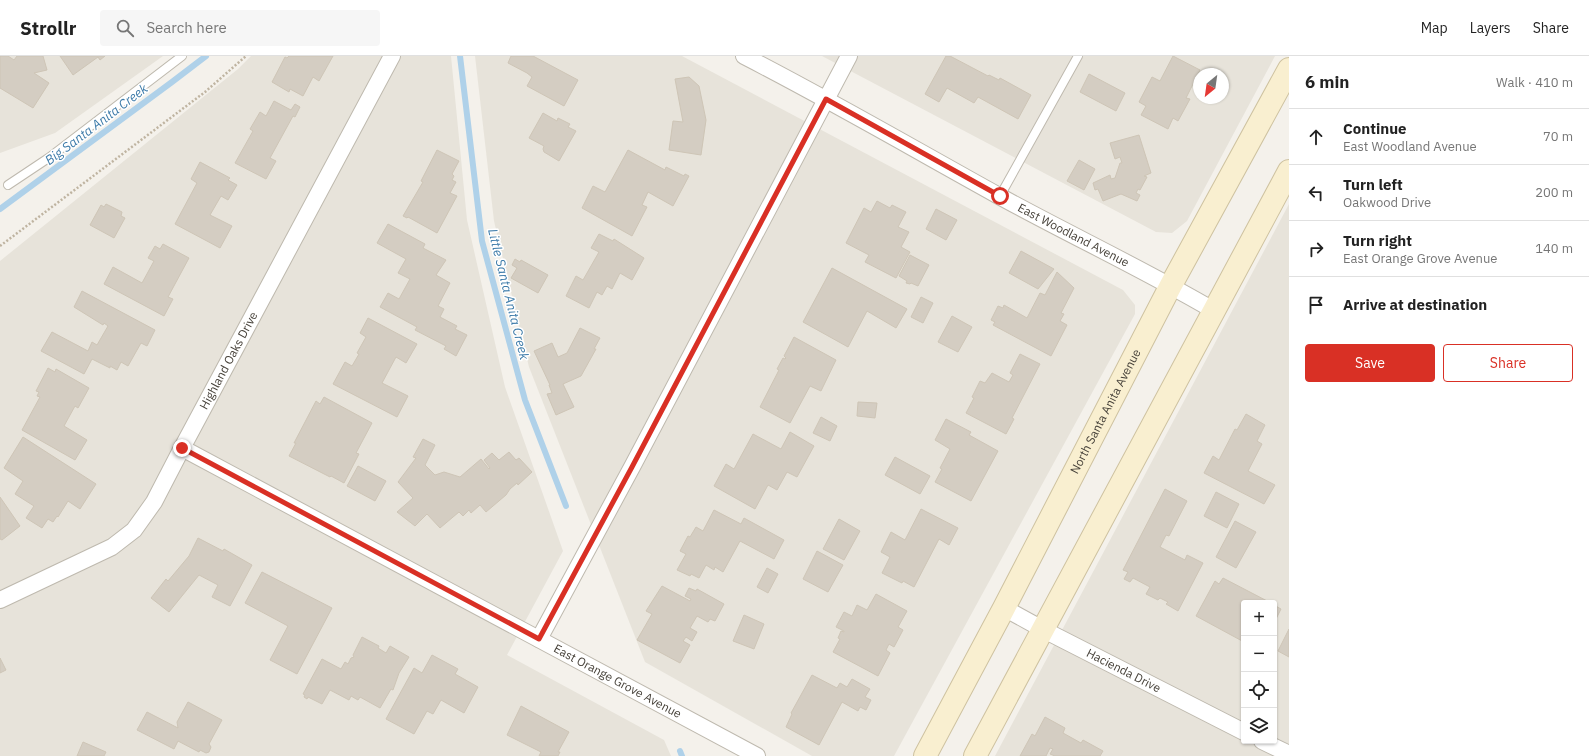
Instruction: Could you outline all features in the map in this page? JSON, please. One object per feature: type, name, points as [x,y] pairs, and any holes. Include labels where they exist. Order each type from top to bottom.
[{"type":"street","name":"Highland Oaks Drive","points":[[0,600],[112,547],[134,530],[154,502],[392,56]]},
{"type":"street","name":"East Woodland Avenue","points":[[744,56],[826,99],[1000,196],[1171,285],[1213,310]]},
{"type":"street","points":[[539,639],[640,453],[849,56]]},
{"type":"street","name":"North Santa Anita Avenue","points":[[925,756],[1004,608],[1171,285],[1289,69]]},
{"type":"street","points":[[975,756],[1044,630],[1213,310],[1289,171]]},
{"type":"street","name":"East Orange Grove Avenue","points":[[182,448],[757,756]]},
{"type":"street","name":"Hacienda Drive","points":[[1004,608],[1241,730]]},
{"type":"street","points":[[1268,744],[1289,754]]},
{"type":"lane","points":[[8,185],[50,157],[182,56]]},
{"type":"lane","points":[[1000,196],[1078,56]]},
{"type":"path","points":[[0,246],[206,92],[246,56]]},
{"type":"shaded area","points":[[0,56],[163,56],[55,133],[0,153]]},
{"type":"shaded area","points":[[251,56],[451,56],[467,220],[505,387],[563,551],[507,655],[664,740],[671,756],[0,756],[0,261],[238,69]]},
{"type":"shaded area","points":[[475,56],[682,56],[1123,290],[1135,305],[1135,314],[894,756],[812,756],[645,662],[529,367],[494,221]]},
{"type":"shaded area","points":[[822,56],[1275,56],[1187,221],[1172,233],[1156,232]]},
{"type":"shaded area","points":[[1289,204],[1289,756],[995,756]]},
{"type":"building","points":[[0,56],[8,56],[14,60],[17,56],[43,56],[47,70],[34,73],[49,83],[33,108],[0,88]]},
{"type":"building","points":[[60,56],[105,56],[100,60],[98,57],[73,75]]},
{"type":"building","points":[[289,56],[333,56],[319,81],[313,77],[303,96],[290,89],[289,92],[272,82],[285,57],[287,58]]},
{"type":"building","points":[[511,56],[533,56],[578,80],[564,106],[527,86],[532,77],[508,63]]},
{"type":"building","points":[[946,56],[950,56],[988,76],[989,75],[999,80],[1000,78],[1031,95],[1018,119],[978,97],[974,103],[947,88],[939,102],[925,94]]},
{"type":"building","points":[[1173,56],[1196,68],[1193,68],[1193,84],[1186,98],[1190,99],[1178,121],[1173,118],[1168,129],[1141,115],[1146,106],[1139,102],[1152,77],[1160,81]]},
{"type":"building","points":[[1089,74],[1125,93],[1116,111],[1080,92]]},
{"type":"building","points":[[689,77],[699,86],[706,120],[701,155],[669,150],[673,121],[683,122],[675,79]]},
{"type":"building","points":[[274,101],[291,110],[295,104],[300,107],[295,117],[293,116],[270,158],[276,161],[266,179],[235,163],[253,131],[250,129],[260,112],[266,116]]},
{"type":"building","points":[[543,113],[557,121],[558,118],[570,124],[568,127],[576,131],[559,161],[544,152],[544,146],[529,138]]},
{"type":"building","points":[[1139,135],[1151,173],[1144,176],[1147,177],[1140,190],[1138,189],[1136,193],[1140,195],[1137,201],[1121,194],[1103,201],[1098,189],[1095,190],[1093,183],[1110,175],[1111,179],[1115,178],[1120,163],[1122,163],[1120,157],[1115,159],[1110,143]]},
{"type":"building","points":[[437,150],[459,161],[452,174],[454,176],[452,180],[456,182],[450,193],[457,196],[437,233],[408,217],[403,216],[423,182],[421,181]]},
{"type":"building","points":[[628,150],[665,170],[666,167],[684,176],[685,174],[689,176],[673,206],[648,192],[642,205],[647,207],[632,236],[582,208],[593,186],[605,192]]},
{"type":"building","points":[[1079,160],[1095,169],[1084,190],[1067,181]]},
{"type":"building","points":[[200,162],[230,178],[228,180],[237,185],[228,200],[221,196],[210,215],[232,226],[220,248],[175,224],[197,183],[191,179]]},
{"type":"building","points":[[877,201],[890,208],[892,205],[906,212],[898,227],[909,232],[901,247],[910,252],[896,278],[865,262],[869,255],[846,243],[864,208],[871,212]]},
{"type":"building","points":[[106,204],[122,212],[121,216],[125,218],[114,238],[90,225],[101,205],[104,207]]},
{"type":"building","points":[[936,209],[957,220],[946,240],[926,229]]},
{"type":"building","points":[[388,224],[425,244],[423,248],[446,260],[436,275],[450,283],[438,306],[444,309],[440,317],[457,326],[455,329],[467,335],[456,356],[444,349],[446,346],[415,330],[417,327],[380,307],[388,293],[399,299],[410,279],[398,273],[406,259],[377,243]]},
{"type":"building","points":[[599,234],[613,241],[614,239],[644,258],[632,280],[620,273],[612,289],[607,286],[602,295],[597,292],[589,308],[566,296],[576,276],[583,280],[599,252],[591,248]]},
{"type":"building","points":[[163,244],[189,258],[168,297],[173,299],[164,316],[104,284],[113,267],[142,283],[154,261],[148,258],[155,246],[160,249]]},
{"type":"building","points":[[1021,251],[1054,269],[1038,289],[1009,273]]},
{"type":"building","points":[[910,255],[929,265],[918,286],[911,283],[906,283],[907,281],[899,276]]},
{"type":"building","points":[[515,259],[520,262],[521,260],[548,275],[538,293],[511,278],[517,268],[512,265]]},
{"type":"building","points":[[832,268],[907,309],[896,328],[867,311],[848,347],[803,322]]},
{"type":"building","points":[[1057,272],[1074,288],[1061,313],[1064,314],[1060,321],[1067,325],[1051,356],[993,325],[995,322],[991,320],[998,306],[1003,308],[1004,305],[1027,318],[1040,293],[1045,295]]},
{"type":"building","points":[[82,291],[155,330],[147,346],[141,343],[128,366],[121,362],[117,370],[92,359],[84,374],[41,351],[52,332],[88,351],[92,342],[97,345],[108,326],[104,323],[103,325],[74,307]]},
{"type":"building","points":[[921,297],[933,303],[923,323],[911,317]]},
{"type":"building","points":[[952,316],[972,327],[958,352],[938,342]]},
{"type":"building","points":[[368,318],[417,344],[406,363],[396,357],[382,383],[408,396],[397,417],[333,384],[345,362],[352,366],[359,354],[357,353],[366,337],[360,333]]},
{"type":"building","points":[[580,328],[600,338],[594,349],[596,349],[581,376],[563,384],[574,407],[556,415],[547,394],[552,393],[550,385],[534,351],[552,343],[558,357],[567,353]]},
{"type":"building","points":[[794,337],[836,360],[821,391],[810,386],[790,423],[760,407],[779,370],[777,369],[783,358],[786,358],[784,356]]},
{"type":"building","points":[[1020,354],[1040,364],[1012,418],[1014,419],[1006,434],[966,413],[974,398],[972,397],[980,381],[985,383],[992,373],[1009,382],[1013,375],[1010,373]]},
{"type":"building","points":[[48,368],[55,372],[56,369],[89,388],[78,408],[75,406],[64,426],[87,440],[75,460],[22,430],[40,397],[37,396],[39,392],[36,391]]},
{"type":"building","points":[[324,397],[372,423],[356,453],[359,454],[344,483],[289,456],[296,443],[294,443],[316,401],[320,404]]},
{"type":"building","points":[[858,402],[877,403],[875,418],[857,416]]},
{"type":"building","points":[[1246,414],[1265,425],[1257,441],[1262,444],[1248,471],[1275,485],[1264,504],[1204,473],[1213,456],[1219,460],[1235,429],[1237,430]]},
{"type":"building","points":[[821,417],[837,426],[830,441],[813,433]]},
{"type":"building","points":[[946,419],[971,432],[969,435],[998,451],[971,501],[935,482],[942,469],[940,468],[950,449],[935,440]]},
{"type":"building","points":[[790,432],[814,446],[797,477],[787,472],[777,490],[768,485],[755,509],[714,486],[726,464],[734,469],[753,434],[781,449]]},
{"type":"building","points":[[23,437],[96,484],[80,509],[68,501],[58,517],[57,516],[53,522],[48,519],[42,528],[26,518],[34,506],[15,494],[23,481],[4,468]]},
{"type":"building","points":[[423,439],[435,445],[425,465],[435,475],[444,472],[460,477],[481,459],[489,469],[490,468],[484,460],[492,453],[499,460],[509,452],[516,460],[519,458],[532,472],[518,485],[517,483],[510,489],[506,495],[486,512],[480,505],[471,513],[469,510],[463,516],[459,512],[440,528],[427,514],[415,526],[397,512],[413,498],[398,482],[416,458],[413,457]]},
{"type":"building","points":[[895,457],[930,476],[920,494],[885,475]]},
{"type":"building","points":[[358,466],[386,481],[375,501],[347,486]]},
{"type":"building","points":[[1165,489],[1187,501],[1169,536],[1166,535],[1160,547],[1185,560],[1187,555],[1203,563],[1178,611],[1166,604],[1168,602],[1160,598],[1158,600],[1146,594],[1150,587],[1133,578],[1130,582],[1124,579],[1128,572],[1123,570]]},
{"type":"building","points":[[1216,492],[1239,504],[1227,528],[1204,516]]},
{"type":"building","points":[[0,497],[20,526],[2,540],[0,539]]},
{"type":"building","points":[[921,509],[958,528],[949,545],[939,539],[914,587],[882,573],[890,557],[881,552],[891,532],[905,540]]},
{"type":"building","points":[[714,510],[741,524],[744,518],[784,540],[774,559],[740,541],[723,572],[715,567],[714,570],[706,565],[699,578],[677,570],[686,554],[680,551],[688,536],[690,537],[696,527],[703,531]]},
{"type":"building","points":[[839,519],[860,531],[844,560],[823,549]]},
{"type":"building","points":[[1235,521],[1256,532],[1236,568],[1216,557]]},
{"type":"building","points":[[198,538],[223,551],[224,549],[252,565],[230,606],[212,597],[218,585],[199,575],[169,612],[151,598],[166,579],[168,581],[189,556]]},
{"type":"building","points":[[817,551],[843,565],[828,592],[803,579]]},
{"type":"building","points":[[767,568],[778,574],[768,593],[757,587]]},
{"type":"building","points":[[262,572],[332,608],[297,674],[270,660],[288,626],[245,603]]},
{"type":"building","points":[[1223,578],[1265,600],[1241,600],[1241,640],[1196,616],[1215,581],[1219,584]]},
{"type":"building","points":[[662,586],[690,601],[691,599],[685,596],[689,588],[696,591],[697,589],[724,604],[715,621],[710,619],[708,622],[697,616],[690,628],[697,632],[692,641],[686,637],[683,641],[690,645],[680,663],[637,640],[652,614],[646,611]]},
{"type":"building","points":[[876,594],[907,611],[898,627],[903,630],[894,647],[889,644],[886,650],[890,653],[878,676],[833,652],[840,639],[838,638],[841,631],[844,632],[836,627],[844,612],[852,616],[857,605],[867,610]]},
{"type":"building","points":[[1277,607],[1281,609],[1277,617]]},
{"type":"building","points":[[744,615],[764,624],[754,649],[733,641]]},
{"type":"building","points":[[1289,629],[1289,657],[1278,651]]},
{"type":"building","points":[[362,637],[379,646],[378,648],[386,653],[390,646],[409,657],[399,673],[393,690],[391,689],[380,708],[360,697],[358,700],[351,696],[349,700],[330,690],[322,704],[308,697],[307,699],[304,697],[305,695],[303,694],[322,659],[341,669],[345,662],[348,664],[351,658],[354,657],[353,655]]},
{"type":"building","points":[[432,655],[458,669],[455,674],[478,687],[464,713],[441,700],[433,714],[427,711],[414,734],[386,719],[414,668],[422,673]]},
{"type":"building","points":[[0,658],[6,670],[0,673]]},
{"type":"building","points":[[812,675],[837,688],[840,683],[847,687],[852,679],[870,689],[865,697],[871,700],[866,710],[860,707],[858,711],[842,702],[819,745],[786,727],[792,714],[791,713]]},
{"type":"building","points":[[188,702],[222,720],[209,744],[211,747],[209,752],[206,753],[200,750],[199,752],[178,741],[174,749],[137,730],[147,712],[178,728],[177,722]]},
{"type":"building","points":[[521,706],[569,732],[558,752],[560,752],[558,756],[539,756],[541,752],[507,735]]},
{"type":"building","points":[[1045,717],[1065,728],[1063,733],[1081,743],[1083,740],[1103,751],[1100,756],[1055,756],[1050,754],[1053,749],[1050,748],[1046,756],[1020,756],[1032,734],[1035,736]]},
{"type":"building","points":[[83,742],[106,752],[104,756],[77,756]]},
{"type":"waterway","name":"Big Santa Anita Creek","points":[[0,209],[206,56]]},
{"type":"waterway","name":"Little Santa Anita Creek","points":[[460,56],[482,241],[525,400],[566,506]]},
{"type":"waterway","name":"Little Santa Anita Creek","points":[[680,751],[682,756]]},
{"type":"route","points":[[182,448],[539,639],[632,467],[826,99],[1000,196]]}]
